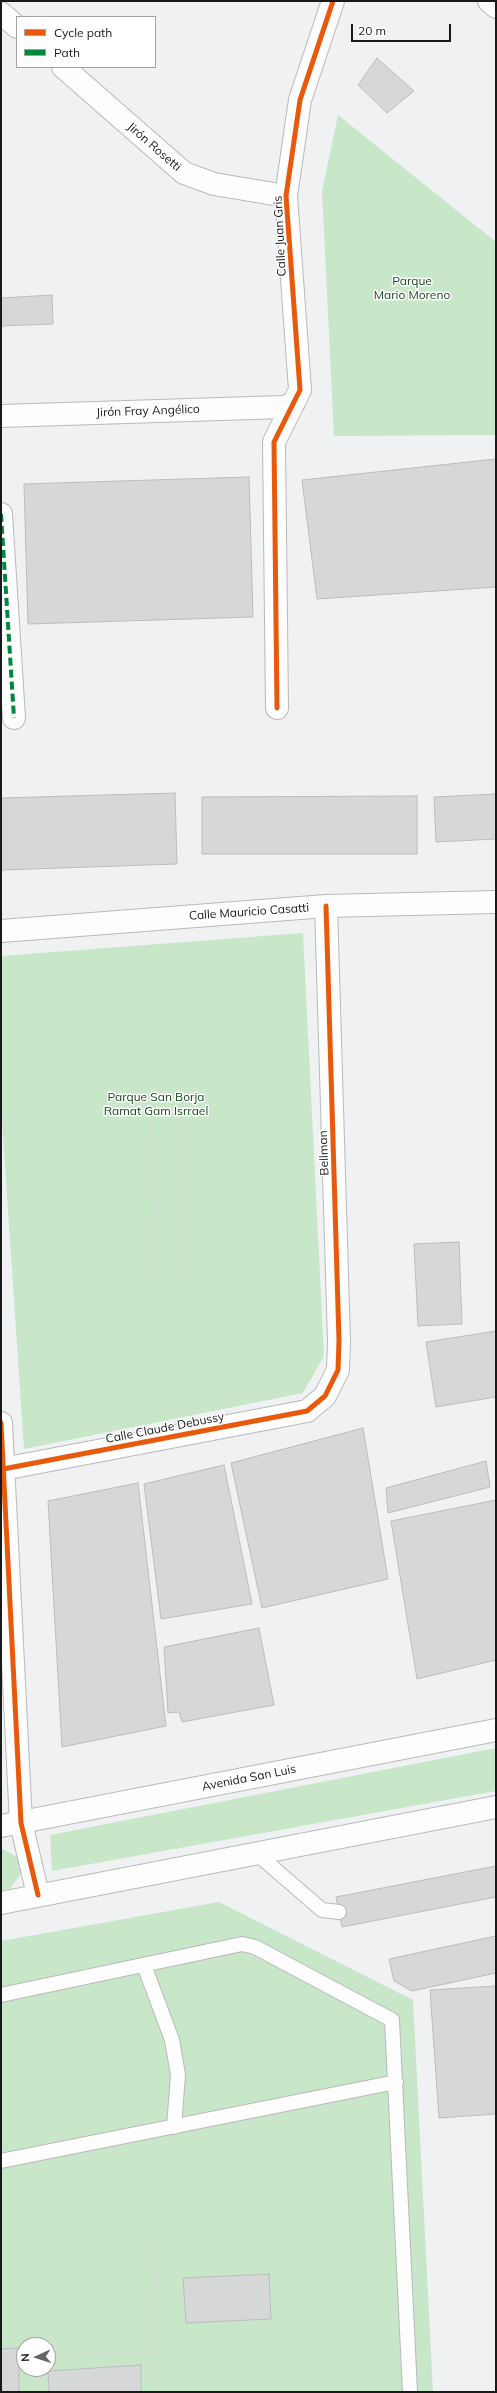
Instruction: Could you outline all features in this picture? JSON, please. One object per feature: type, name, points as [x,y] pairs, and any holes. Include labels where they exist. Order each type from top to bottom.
[{"type":"street","name":"Calle Juan Gris","points":[[277,708],[274,442],[300,390],[286,196],[300,100],[333,1]]},
{"type":"street","points":[[489,1],[496,7]]},
{"type":"street","points":[[1,13],[16,26]]},
{"type":"street","name":"Jirón Rosetti","points":[[64,68],[184,173],[214,184],[286,196]]},
{"type":"street","name":"Jirón Fray Angélico","points":[[1,416],[284,407],[294,403]]},
{"type":"street","points":[[1,514],[14,718]]},
{"type":"street","name":"Calle Mauricio Casatti","points":[[2,931],[326,906],[496,902]]},
{"type":"street","name":"Bellman","points":[[325,1396],[338,1370],[339,1341],[326,906]]},
{"type":"street","name":"Calle Claude Debussy","points":[[3,1468],[307,1411],[325,1396]]},
{"type":"street","points":[[1,1423],[11,1824],[38,1895]]},
{"type":"street","name":"Avenida San Luis","points":[[11,1824],[496,1730]]},
{"type":"street","points":[[1,1903],[496,1807]]},
{"type":"lane","points":[[256,1853],[322,1910],[339,1912]]},
{"type":"lane","points":[[1,1995],[242,1944],[255,1947],[392,2020],[410,2392]]},
{"type":"lane","points":[[144,1965],[172,2040],[178,2074],[174,2126]]},
{"type":"lane","points":[[1,2161],[396,2082]]},
{"type":"path","points":[[182,1117],[184,1275]]},
{"type":"path","points":[[148,1119],[157,1277]]},
{"type":"path","points":[[152,2243],[159,2392]]},
{"type":"path","points":[[56,2355],[157,2352]]},
{"type":"path","points":[[39,2392],[40,2377]]},
{"type":"green space","name":"Parque Mario Moreno","points":[[338,115],[496,242],[496,435],[334,436],[322,191]]},
{"type":"green space","name":"Parque San Borja Ramat Gam Isrrael","points":[[303,933],[324,1356],[303,1393],[24,1449],[1,1106],[1,956]]},
{"type":"green space","points":[[496,1748],[496,1791],[52,1871],[50,1835]]},
{"type":"green space","points":[[1,1848],[17,1857],[21,1874],[10,1889],[1,1890]]},
{"type":"green space","points":[[219,1902],[413,2000],[433,2392],[1,2392],[1,1941]]},
{"type":"building","points":[[377,58],[414,91],[387,113],[358,85]]},
{"type":"building","points":[[52,295],[53,324],[1,326],[1,298]]},
{"type":"building","points":[[496,459],[496,587],[317,599],[302,480]]},
{"type":"building","points":[[249,477],[253,617],[28,624],[24,484]]},
{"type":"building","points":[[175,793],[177,864],[1,870],[1,798]]},
{"type":"building","points":[[496,794],[496,839],[436,842],[434,797]]},
{"type":"building","points":[[417,796],[417,854],[202,854],[202,797]]},
{"type":"building","points":[[459,1242],[462,1324],[418,1326],[414,1244]]},
{"type":"building","points":[[496,1331],[496,1397],[436,1407],[426,1342]]},
{"type":"building","points":[[363,1428],[388,1579],[262,1608],[231,1463]]},
{"type":"building","points":[[486,1461],[490,1487],[388,1513],[386,1488]]},
{"type":"building","points":[[224,1465],[252,1604],[161,1619],[144,1484]]},
{"type":"building","points":[[138,1483],[166,1726],[62,1747],[48,1501]]},
{"type":"building","points":[[496,1500],[496,1660],[417,1679],[391,1521]]},
{"type":"building","points":[[259,1628],[274,1705],[182,1722],[179,1712],[168,1713],[164,1647]]},
{"type":"building","points":[[496,1866],[496,1897],[342,1927],[336,1897]]},
{"type":"building","points":[[496,1936],[496,1973],[412,1991],[394,1981],[389,1959]]},
{"type":"building","points":[[496,1986],[496,2114],[439,2118],[430,1990]]},
{"type":"building","points":[[269,2274],[271,2319],[186,2323],[183,2278]]},
{"type":"building","points":[[16,2348],[16,2377],[19,2377],[19,2392],[1,2392],[1,2349]]},
{"type":"building","points":[[141,2365],[141,2392],[49,2392],[48,2377],[56,2377],[56,2370]]},
{"type":"marked path","points":[[1,514],[14,718]]},
{"type":"cycle path","points":[[277,708],[274,442],[300,390],[286,196],[300,100],[333,1]]},
{"type":"cycle path","points":[[3,1469],[307,1411],[325,1396],[338,1370],[339,1341],[326,906]]},
{"type":"cycle path","points":[[1,1423],[21,1823],[38,1895]]}]
